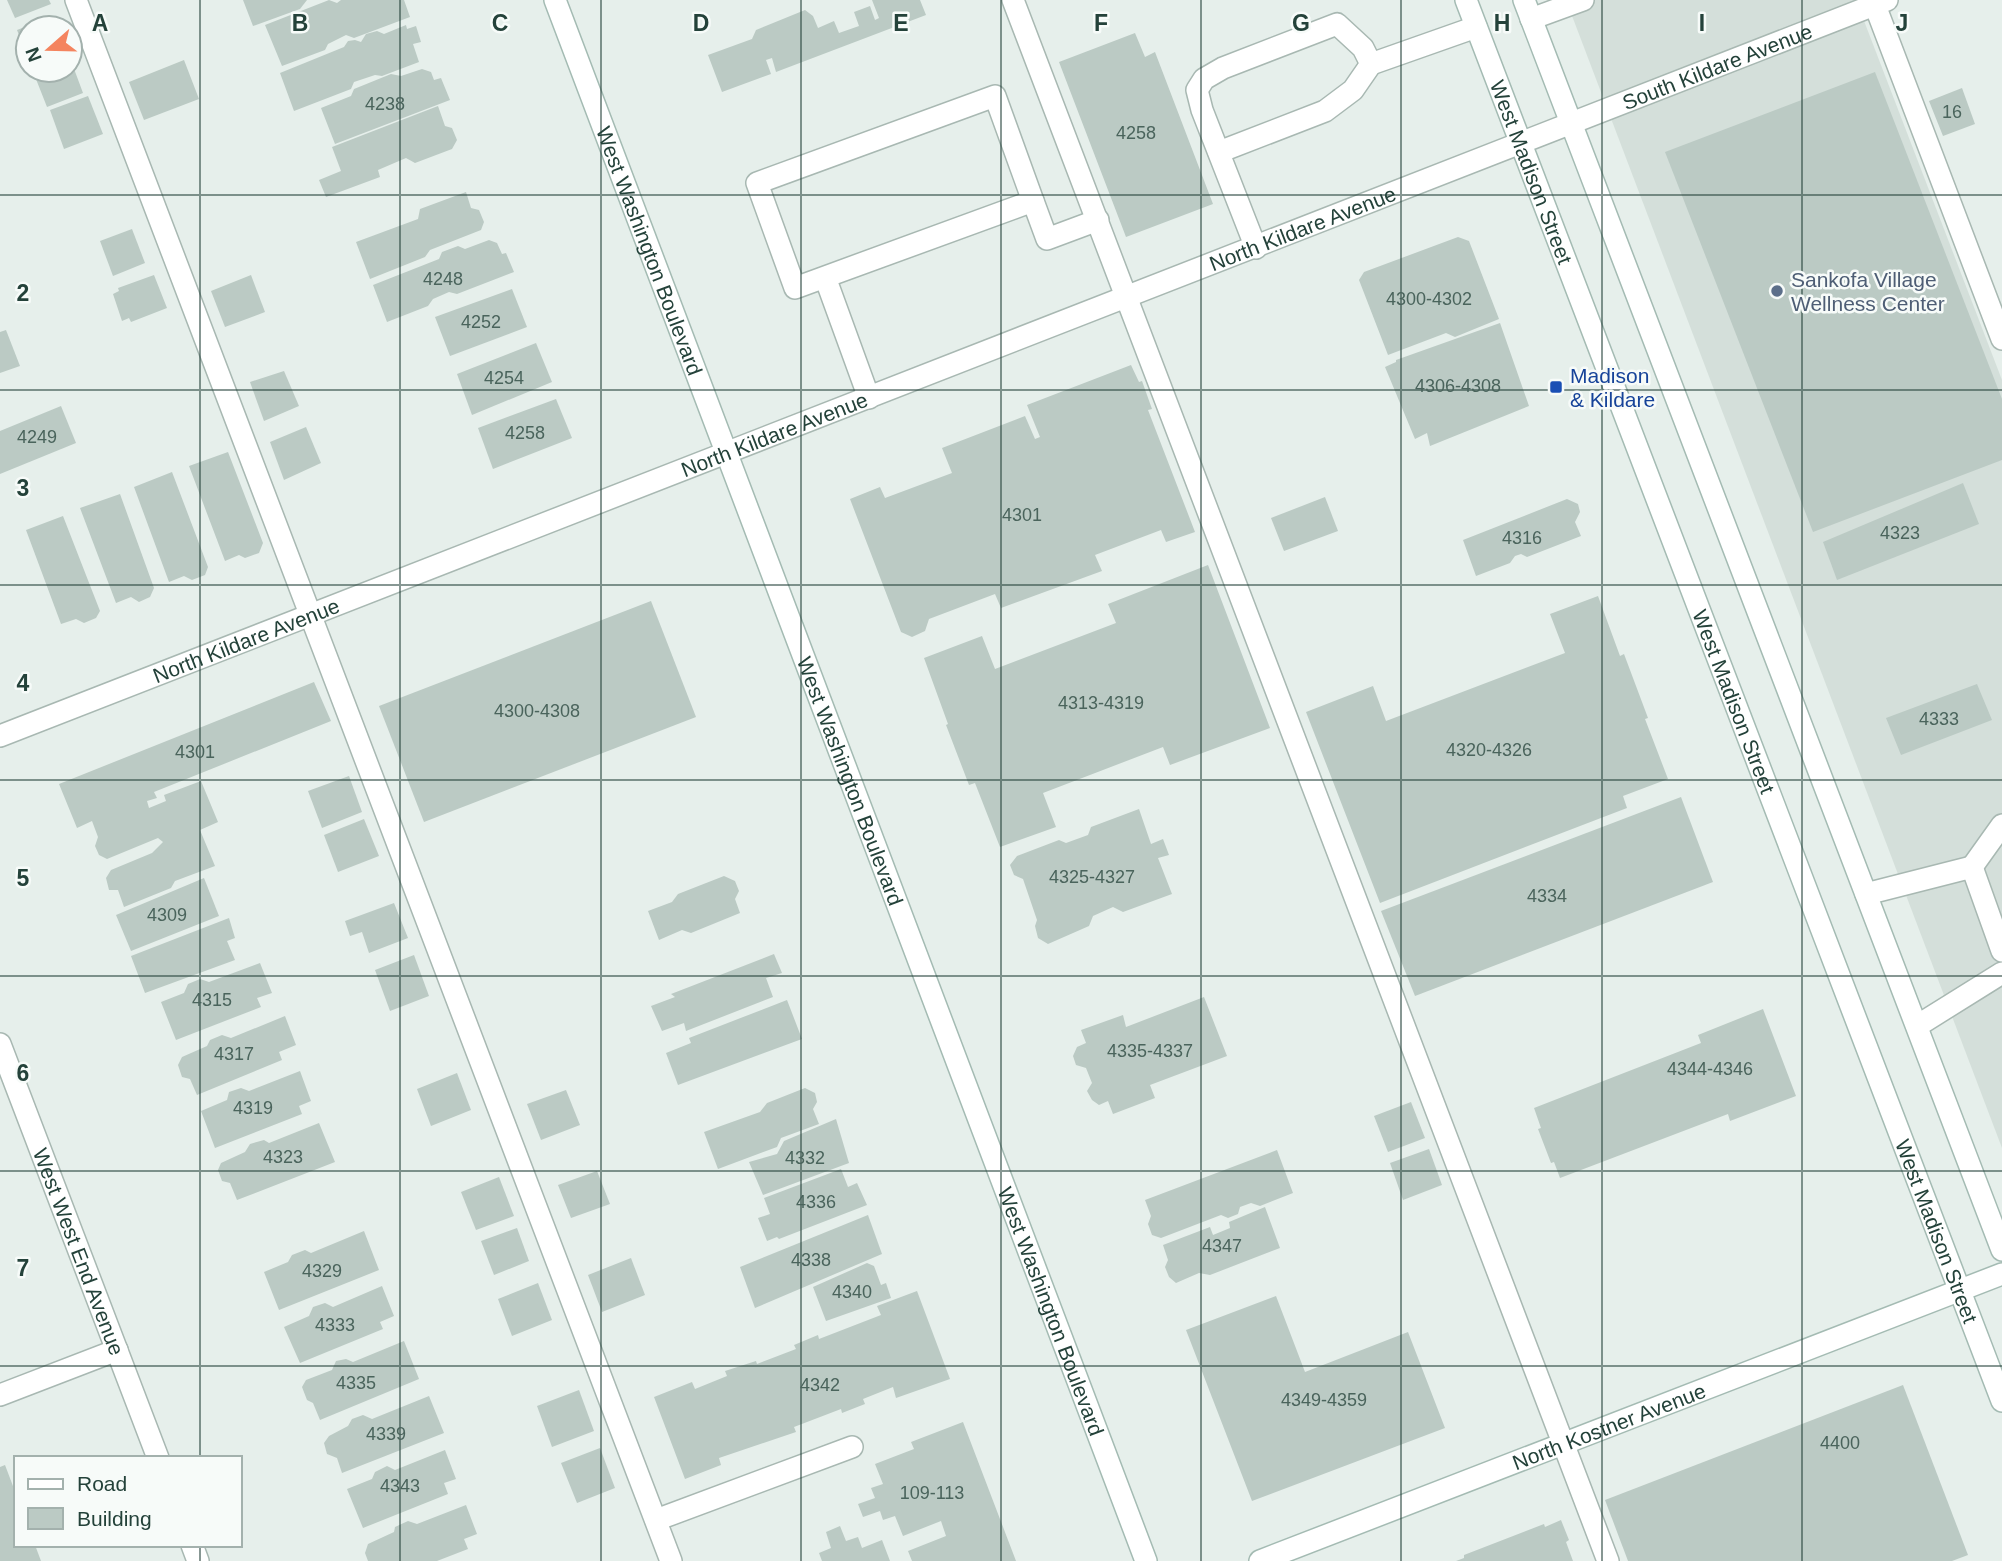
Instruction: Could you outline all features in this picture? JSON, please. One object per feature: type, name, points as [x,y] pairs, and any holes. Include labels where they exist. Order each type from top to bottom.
[{"type":"street","points":[[76,0],[671,1561]]},
{"type":"street","name":"West Washington Boulevard","points":[[555,0],[1146,1561]]},
{"type":"street","points":[[1013,0],[1608,1561]]},
{"type":"street","name":"West Madison Street","points":[[1466,0],[2002,1401]]},
{"type":"street","points":[[1583,0],[1528,9],[2002,1250]]},
{"type":"street","points":[[1878,2],[2002,339]]},
{"type":"street","name":"South Kildare Avenue","points":[[1548,134],[1878,2]]},
{"type":"street","points":[[1256,248],[1197,90],[1204,79],[1213,73],[1337,24],[1363,48],[1371,64]]},
{"type":"street","points":[[1219,152],[1325,111],[1353,90],[1371,64],[1476,27]]},
{"type":"street","points":[[1033,201],[795,288],[757,183],[995,96],[1047,239],[1098,220]]},
{"type":"street","name":"North Kildare Avenue","points":[[0,736],[1548,134]]},
{"type":"street","points":[[825,277],[869,398]]},
{"type":"street","points":[[1866,894],[1972,867],[2002,825]]},
{"type":"street","points":[[1972,867],[2002,951]]},
{"type":"street","points":[[1917,1026],[2002,973]]},
{"type":"street","name":"West West End Avenue","points":[[2,1058],[157,1456]]},
{"type":"street","name":"North Kostner Avenue","points":[[1259,1561],[2002,1274]]},
{"type":"street","points":[[0,1395],[117,1350]]},
{"type":"street","points":[[656,1520],[852,1447]]},
{"type":"shaded area","points":[[1566,0],[1856,0],[2002,380],[2002,1148]]},
{"type":"building","points":[[7,0],[49,0],[51,4],[25,14],[14,16]]},
{"type":"building","points":[[243,0],[307,0],[300,9],[253,26]]},
{"type":"building","points":[[329,0],[337,3],[341,0],[404,0],[410,17],[354,38],[346,35],[328,44],[325,50],[282,66],[265,25]]},
{"type":"building","points":[[872,0],[920,0],[926,15],[776,72],[772,58],[766,60],[771,74],[722,92],[708,55],[752,39],[756,30],[805,10],[813,16],[818,28],[834,21],[839,33],[859,26],[854,12],[870,6],[875,20],[879,18]]},
{"type":"building","points":[[406,25],[407,29],[416,26],[421,42],[413,44],[419,62],[382,76],[375,75],[354,82],[351,89],[294,111],[280,73],[344,47],[348,41],[361,42],[366,34],[377,31],[384,34]]},
{"type":"building","points":[[1135,33],[1145,57],[1155,52],[1213,204],[1126,237],[1059,62]]},
{"type":"building","points":[[184,60],[199,99],[144,120],[129,82]]},
{"type":"building","points":[[422,69],[431,72],[434,80],[441,78],[450,100],[335,144],[321,108],[351,96],[354,89],[391,74],[401,76]]},
{"type":"building","points":[[1875,72],[2002,399],[2002,460],[1813,532],[1665,152]]},
{"type":"building","points":[[38,84],[80,84],[83,93],[47,107]]},
{"type":"building","points":[[1962,88],[1975,124],[1943,136],[1929,101]]},
{"type":"building","points":[[88,96],[103,134],[64,149],[50,110]]},
{"type":"building","points":[[438,106],[445,126],[452,128],[457,140],[452,149],[415,163],[406,158],[378,170],[380,177],[326,197],[319,180],[341,171],[332,147]]},
{"type":"building","points":[[466,192],[471,208],[479,210],[484,222],[481,230],[430,250],[425,257],[370,279],[356,242],[418,219],[420,209]]},
{"type":"building","points":[[132,229],[145,263],[113,276],[100,241]]},
{"type":"building","points":[[1458,237],[1469,241],[1499,319],[1455,337],[1446,333],[1388,355],[1359,280],[1364,272]]},
{"type":"building","points":[[489,240],[497,243],[502,254],[506,253],[514,272],[457,294],[449,292],[433,299],[428,306],[387,322],[373,285],[439,259],[442,252],[458,246],[465,249]]},
{"type":"building","points":[[154,275],[167,308],[131,322],[129,318],[122,321],[113,294],[119,291],[118,288]]},
{"type":"building","points":[[251,275],[265,312],[225,327],[211,291]]},
{"type":"building","points":[[512,289],[527,327],[450,356],[435,317]]},
{"type":"building","points":[[1500,323],[1529,406],[1430,446],[1427,433],[1415,439],[1385,367],[1396,360]]},
{"type":"building","points":[[6,330],[20,366],[0,373],[0,332]]},
{"type":"building","points":[[536,343],[552,382],[472,415],[457,374]]},
{"type":"building","points":[[1131,365],[1139,382],[1142,381],[1152,409],[1148,410],[1195,532],[1166,542],[1161,530],[1095,555],[1102,571],[1001,608],[995,594],[929,619],[925,631],[912,637],[901,632],[850,499],[880,487],[885,498],[952,473],[942,448],[1025,416],[1035,439],[1040,437],[1027,405]]},
{"type":"building","points":[[284,371],[299,406],[264,421],[250,382]]},
{"type":"building","points":[[556,399],[572,438],[493,469],[478,428]]},
{"type":"building","points":[[61,406],[76,443],[0,474],[0,431]]},
{"type":"building","points":[[306,427],[321,463],[284,480],[270,442]]},
{"type":"building","points":[[228,452],[263,543],[259,553],[245,558],[239,555],[225,561],[189,466]]},
{"type":"building","points":[[172,472],[208,567],[205,575],[192,580],[184,576],[169,582],[134,487]]},
{"type":"building","points":[[1963,483],[1979,524],[1837,580],[1823,542]]},
{"type":"building","points":[[120,494],[154,588],[150,597],[139,602],[131,597],[116,603],[80,508]]},
{"type":"building","points":[[1325,497],[1338,531],[1284,551],[1271,518]]},
{"type":"building","points":[[1567,499],[1578,504],[1580,512],[1575,522],[1581,536],[1527,557],[1521,554],[1515,556],[1510,563],[1476,576],[1463,540]]},
{"type":"building","points":[[63,516],[100,611],[96,618],[84,623],[76,619],[61,624],[26,530]]},
{"type":"building","points":[[1208,565],[1270,728],[1170,765],[1163,747],[1043,793],[1056,827],[1000,847],[975,783],[969,785],[924,658],[982,636],[995,669],[1116,623],[1108,604]]},
{"type":"building","points":[[1598,596],[1620,656],[1624,654],[1668,779],[1623,796],[1627,808],[1380,903],[1306,712],[1373,686],[1386,721],[1565,653],[1550,614]]},
{"type":"building","points":[[651,601],[696,717],[424,822],[379,706]]},
{"type":"building","points":[[314,682],[331,721],[154,792],[157,798],[147,801],[149,808],[166,801],[164,795],[201,781],[218,822],[200,830],[215,866],[175,881],[171,888],[124,907],[118,890],[109,890],[106,878],[111,870],[152,853],[163,842],[158,838],[107,859],[99,855],[95,846],[98,837],[92,821],[77,828],[59,784]]},
{"type":"building","points":[[1977,684],[1992,720],[1901,755],[1886,718]]},
{"type":"building","points":[[349,776],[362,812],[322,828],[308,791]]},
{"type":"building","points":[[1681,797],[1713,882],[1415,996],[1381,911]]},
{"type":"building","points":[[1139,809],[1151,844],[1163,839],[1169,855],[1158,858],[1172,894],[1123,912],[1113,907],[1093,916],[1089,926],[1048,944],[1038,938],[1035,926],[1037,920],[1023,879],[1014,875],[1010,865],[1017,856],[1059,840],[1066,843],[1088,835],[1091,827]]},
{"type":"building","points":[[364,819],[379,856],[338,872],[324,835]]},
{"type":"building","points":[[724,876],[735,881],[739,891],[735,899],[740,913],[691,933],[682,930],[659,940],[648,911],[672,902],[678,894]]},
{"type":"building","points":[[204,878],[219,916],[131,951],[116,915]]},
{"type":"building","points":[[394,903],[408,938],[369,953],[362,932],[350,936],[345,921]]},
{"type":"building","points":[[229,918],[235,938],[227,941],[235,960],[145,993],[131,956]]},
{"type":"building","points":[[774,954],[782,973],[766,978],[773,997],[686,1031],[684,1023],[662,1031],[651,1006],[675,997],[671,994]]},
{"type":"building","points":[[414,955],[429,996],[390,1011],[375,970]]},
{"type":"building","points":[[260,963],[272,993],[257,998],[261,1007],[176,1040],[161,1002],[184,993],[188,984],[200,979],[209,982]]},
{"type":"building","points":[[1204,997],[1227,1056],[1150,1085],[1155,1098],[1113,1114],[1108,1101],[1099,1105],[1092,1100],[1087,1091],[1092,1083],[1086,1068],[1076,1065],[1073,1056],[1077,1047],[1086,1043],[1081,1030],[1123,1015],[1126,1027]]},
{"type":"building","points":[[787,1000],[802,1039],[678,1085],[666,1053],[691,1043],[689,1038]]},
{"type":"building","points":[[1763,1009],[1796,1096],[1730,1121],[1728,1114],[1560,1178],[1538,1129],[1541,1128],[1534,1108],[1701,1043],[1698,1035]]},
{"type":"building","points":[[285,1016],[296,1045],[279,1052],[282,1060],[197,1095],[190,1079],[182,1077],[178,1065],[182,1057],[207,1046],[210,1040],[222,1035],[231,1038]]},
{"type":"building","points":[[300,1071],[311,1101],[299,1106],[302,1114],[215,1148],[201,1111],[227,1100],[229,1092],[241,1088],[249,1091]]},
{"type":"building","points":[[457,1073],[471,1110],[431,1126],[417,1089]]},
{"type":"building","points":[[805,1088],[815,1093],[817,1102],[813,1109],[819,1124],[781,1138],[777,1147],[718,1169],[704,1132],[760,1112],[767,1103]]},
{"type":"building","points":[[566,1090],[580,1125],[541,1140],[527,1104]]},
{"type":"building","points":[[1411,1102],[1425,1138],[1388,1152],[1374,1116]]},
{"type":"building","points":[[836,1119],[849,1163],[763,1195],[749,1162],[777,1154],[784,1141]]},
{"type":"building","points":[[319,1123],[335,1162],[237,1200],[230,1183],[222,1181],[218,1170],[221,1163],[245,1152],[250,1144],[264,1140],[269,1143]]},
{"type":"building","points":[[1429,1149],[1442,1185],[1403,1200],[1390,1163]]},
{"type":"building","points":[[1277,1150],[1293,1193],[1260,1206],[1251,1203],[1240,1207],[1238,1214],[1228,1218],[1221,1215],[1161,1238],[1152,1235],[1148,1224],[1151,1216],[1145,1200]]},
{"type":"building","points":[[841,1169],[848,1187],[857,1183],[867,1205],[779,1239],[777,1237],[767,1241],[758,1218],[770,1214],[764,1198]]},
{"type":"building","points":[[597,1171],[610,1204],[571,1218],[558,1185]]},
{"type":"building","points":[[499,1177],[514,1216],[476,1230],[461,1192]]},
{"type":"building","points":[[1265,1207],[1280,1248],[1210,1275],[1199,1273],[1176,1283],[1169,1277],[1165,1267],[1168,1260],[1163,1245],[1210,1227],[1213,1235],[1230,1228],[1229,1222]]},
{"type":"building","points":[[868,1215],[882,1254],[755,1308],[740,1267]]},
{"type":"building","points":[[517,1228],[529,1261],[494,1275],[481,1241]]},
{"type":"building","points":[[364,1231],[379,1270],[279,1310],[264,1272],[288,1262],[292,1255],[305,1250],[311,1253]]},
{"type":"building","points":[[631,1258],[645,1295],[602,1312],[588,1275]]},
{"type":"building","points":[[867,1263],[874,1266],[881,1285],[886,1283],[891,1298],[826,1321],[813,1287]]},
{"type":"building","points":[[538,1283],[552,1320],[512,1336],[498,1299]]},
{"type":"building","points":[[382,1286],[394,1316],[380,1322],[383,1329],[300,1363],[284,1327],[309,1316],[313,1307],[325,1303],[333,1307]]},
{"type":"building","points":[[917,1291],[950,1379],[896,1398],[893,1387],[863,1399],[865,1404],[842,1413],[841,1409],[794,1427],[796,1432],[719,1458],[721,1465],[685,1479],[654,1397],[692,1382],[695,1389],[727,1376],[725,1371],[756,1361],[757,1364],[796,1349],[794,1345],[818,1335],[819,1339],[881,1315],[877,1306]]},
{"type":"building","points":[[1276,1296],[1305,1372],[1408,1332],[1445,1428],[1252,1501],[1186,1330]]},
{"type":"building","points":[[404,1341],[419,1379],[320,1420],[302,1387],[306,1380],[332,1370],[336,1361],[346,1359],[353,1362]]},
{"type":"building","points":[[1903,1385],[1968,1555],[1952,1561],[1628,1561],[1605,1500]]},
{"type":"building","points":[[579,1390],[594,1431],[552,1447],[537,1406]]},
{"type":"building","points":[[429,1396],[444,1433],[342,1473],[337,1458],[327,1454],[324,1443],[329,1436],[348,1426],[352,1419],[363,1415],[372,1419]]},
{"type":"building","points":[[963,1422],[1016,1561],[912,1561],[908,1551],[946,1536],[941,1521],[903,1536],[895,1516],[883,1520],[880,1511],[863,1517],[858,1504],[875,1498],[871,1488],[883,1484],[875,1464],[914,1449],[911,1442]]},
{"type":"building","points":[[600,1448],[615,1488],[577,1503],[561,1463]]},
{"type":"building","points":[[445,1450],[456,1479],[444,1483],[448,1494],[363,1528],[347,1489],[372,1479],[375,1472],[387,1466],[395,1470]]},
{"type":"building","points":[[5,1465],[14,1489],[14,1547],[36,1547],[41,1561],[0,1561],[0,1467]]},
{"type":"building","points":[[466,1505],[477,1534],[464,1539],[468,1549],[437,1561],[368,1561],[365,1553],[368,1544],[394,1532],[395,1527],[408,1521],[417,1524]]},
{"type":"building","points":[[1561,1520],[1573,1561],[1456,1561],[1464,1558],[1464,1555]]},
{"type":"building","points":[[840,1526],[846,1541],[858,1537],[862,1548],[882,1540],[890,1561],[822,1561],[819,1553],[831,1548],[826,1532]]},
{"type":"place","name":"Sankofa Village Wellness Center","points":[[1777,291]]},
{"type":"place","name":"Madison & Kildare","points":[[1556,387]]}]
